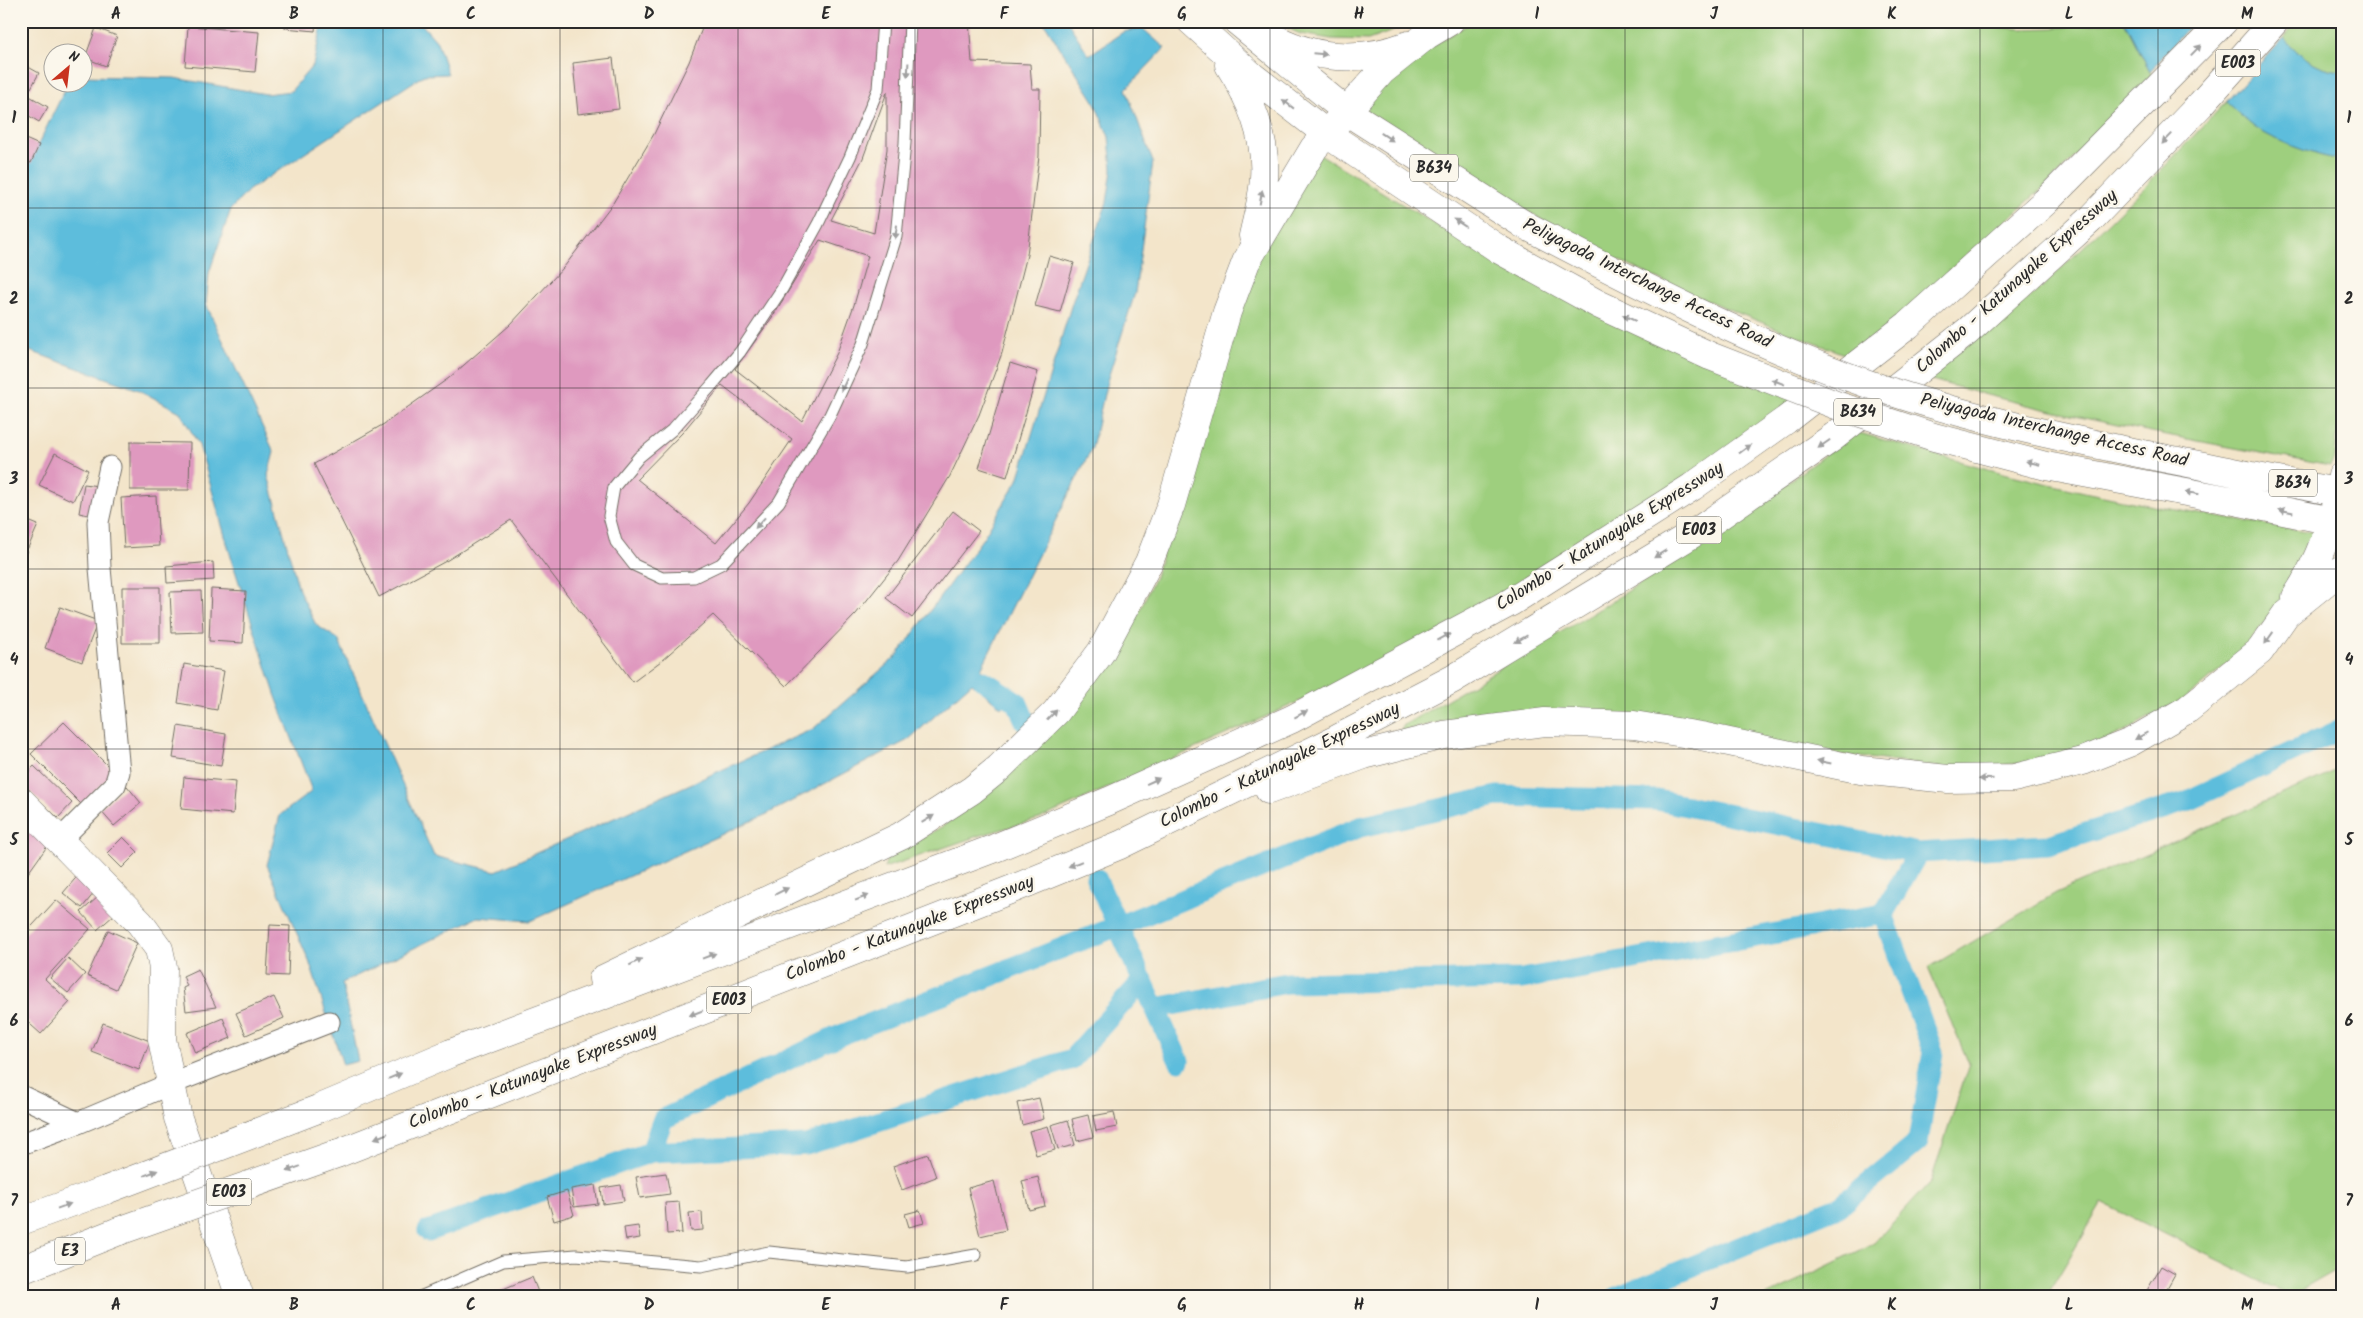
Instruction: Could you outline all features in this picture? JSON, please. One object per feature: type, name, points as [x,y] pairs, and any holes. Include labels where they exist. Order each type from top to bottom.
[{"type":"main road","name":"Peliyagoda Interchange Access Road","points":[[1191,21],[1252,76],[1327,134],[1500,250],[1598,304],[1693,348],[1836,405],[1934,438],[2046,466],[2336,522]]},
{"type":"main road","name":"Peliyagoda Interchange Access Road","points":[[1237,21],[1346,111],[1523,224],[1710,319],[1870,384],[1948,409],[2021,427],[2248,475],[2341,487]]},
{"type":"main road","points":[[1244,21],[1288,45],[1311,54],[1329,55],[1378,54],[1407,45],[1450,21]]},
{"type":"main road","name":"Colombo - Katunayake Expressway","points":[[21,1221],[318,1109],[451,1053],[995,848],[1292,719],[1511,602],[1692,487],[1786,420],[1908,325],[2045,202],[2169,79],[2224,21]]},
{"type":"main road","name":"Colombo - Katunayake Expressway","points":[[119,1231],[339,1153],[1120,845],[1339,738],[1453,678],[1702,528],[1832,438],[1968,331],[2090,220],[2201,104],[2275,21]]},
{"type":"main road","points":[[1246,262],[1314,148],[1382,71],[1427,35]]},
{"type":"main road","points":[[451,1053],[901,836],[972,790],[999,768],[1056,712],[1080,681],[1101,652],[1122,616],[1149,562],[1171,505],[1224,320],[1246,262],[1262,195],[1264,159],[1251,105],[1218,46]]},
{"type":"main road","points":[[1120,845],[1364,755],[1444,735],[1545,722],[1634,725],[1702,736],[1861,770],[1948,779],[2014,778],[2083,761],[2131,742],[2188,709],[2260,651],[2310,576],[2336,522],[2341,487]]},
{"type":"main road","points":[[2286,614],[2342,569]]},
{"type":"main road","points":[[21,801],[140,923],[159,949],[163,968],[162,1039],[170,1084],[178,1118],[240,1297]]},
{"type":"main road","name":"E3","points":[[21,1270],[119,1231]]},
{"type":"street","points":[[60,840],[115,785],[120,772],[100,568],[98,522],[110,467]]},
{"type":"street","points":[[21,1144],[329,1022]]},
{"type":"street","points":[[21,1096],[78,1123]]},
{"type":"lane","points":[[883,21],[878,89],[850,157],[818,224],[782,289],[740,352],[712,385],[672,430],[639,457],[614,487],[609,516],[616,542],[634,565],[662,578],[694,577],[721,564],[779,502],[830,415],[863,344],[896,237],[905,142],[910,21]]},
{"type":"lane","points":[[420,1297],[503,1261],[576,1255],[701,1266],[769,1252],[907,1268],[976,1255]]},
{"type":"green space","points":[[1273,21],[1421,21],[1368,40],[1331,39],[1300,34]]},
{"type":"green space","points":[[1475,21],[1933,21],[2021,29],[2124,21],[2153,77],[2052,180],[1852,357],[1716,304],[1616,259],[1528,212],[1368,113],[1364,102],[1374,91],[1432,47]]},
{"type":"green space","points":[[2298,21],[2342,21],[2342,71],[2325,68],[2317,64],[2296,50],[2284,38]]},
{"type":"green space","points":[[2226,102],[2253,126],[2271,137],[2309,152],[2342,159],[2342,382],[2335,457],[2330,466],[2177,437],[2025,405],[1925,378],[2039,290],[2144,188]]},
{"type":"green space","points":[[1318,153],[1492,259],[1799,402],[1704,469],[1393,659],[1039,819],[981,835],[884,868],[887,859],[943,826],[973,804],[1124,638],[1140,610],[1155,577],[1248,274]]},
{"type":"green space","points":[[1856,432],[1982,467],[2121,500],[2313,532],[2315,541],[2293,588],[2242,651],[2192,694],[2119,734],[2081,750],[2033,762],[1953,769],[1519,713],[1474,715],[1400,732],[1404,725],[1588,616],[1702,545]]},
{"type":"green space","points":[[2342,768],[2342,1267],[2291,1296],[2102,1203],[2046,1297],[1764,1297],[1874,1243],[1931,1181],[1969,1064],[1928,968],[2056,893]]},
{"type":"water","points":[[323,21],[419,21],[437,42],[448,74],[424,75],[249,190],[231,209],[209,273],[206,304],[274,452],[268,475],[299,590],[316,625],[338,639],[434,856],[496,871],[813,729],[897,656],[983,538],[1018,480],[1072,303],[1107,202],[1112,170],[1109,137],[1094,101],[1043,21],[1067,21],[1089,55],[1123,32],[1142,28],[1165,48],[1126,89],[1153,162],[1135,293],[1107,381],[1092,448],[981,669],[1013,690],[1001,707],[972,683],[908,740],[767,814],[530,921],[478,917],[342,983],[358,1061],[343,1065],[309,961],[267,865],[280,815],[312,791],[275,694],[233,564],[199,445],[180,412],[139,390],[27,350],[21,320],[21,180],[64,92],[92,92],[92,76],[174,78],[266,94],[291,91],[313,65]]},
{"type":"water","points":[[2124,21],[2194,21],[2150,71]]},
{"type":"water","points":[[2284,38],[2296,50],[2317,64],[2325,68],[2342,71],[2342,159],[2309,152],[2271,137],[2253,126],[2226,102]]},
{"type":"building","points":[[142,21],[159,21],[156,27]]},
{"type":"building","points":[[286,21],[316,21],[315,31],[285,28]]},
{"type":"building","points":[[705,21],[969,21],[972,62],[1030,64],[1032,89],[1040,89],[1039,156],[1027,255],[1002,353],[979,415],[950,476],[898,561],[856,614],[786,686],[713,615],[661,661],[633,682],[511,520],[446,561],[379,597],[314,464],[384,424],[449,378],[510,325],[564,267],[613,203],[654,134],[689,62]],"holes":[[[887,92],[887,149],[874,233],[831,220],[863,158]],[[820,240],[868,256],[854,305],[837,353],[802,421],[735,369],[771,319]],[[722,385],[792,439],[749,503],[716,543],[637,479],[682,433]]]},
{"type":"building","points":[[188,26],[259,32],[255,72],[185,66]]},
{"type":"building","points":[[96,28],[117,36],[106,66],[92,61],[91,42]]},
{"type":"building","points":[[613,58],[619,109],[578,114],[573,63]]},
{"type":"building","points":[[21,63],[39,73],[31,88],[21,83]]},
{"type":"building","points":[[21,91],[48,107],[39,122],[21,111]]},
{"type":"building","points":[[21,137],[39,145],[31,163],[21,159]]},
{"type":"building","points":[[1049,256],[1074,263],[1060,312],[1035,306]]},
{"type":"building","points":[[1010,363],[1038,372],[1007,477],[979,468]]},
{"type":"building","points":[[130,442],[190,443],[189,490],[130,490]]},
{"type":"building","points":[[55,453],[88,470],[73,501],[39,485]]},
{"type":"building","points":[[84,484],[98,486],[93,516],[79,513]]},
{"type":"building","points":[[156,496],[159,546],[124,548],[121,498]]},
{"type":"building","points":[[953,511],[979,531],[912,618],[886,598]]},
{"type":"building","points":[[21,518],[38,525],[21,564]]},
{"type":"building","points":[[213,562],[214,580],[167,583],[166,566]]},
{"type":"building","points":[[122,587],[160,587],[160,643],[122,643]]},
{"type":"building","points":[[211,589],[246,591],[243,643],[209,641]]},
{"type":"building","points":[[201,591],[203,632],[172,633],[170,592]]},
{"type":"building","points":[[60,607],[98,621],[82,662],[45,648]]},
{"type":"building","points":[[184,664],[224,671],[217,710],[178,703]]},
{"type":"building","points":[[64,722],[114,772],[81,804],[31,754]]},
{"type":"building","points":[[178,726],[226,734],[221,766],[173,758]]},
{"type":"building","points":[[34,766],[72,803],[58,818],[21,783],[21,780]]},
{"type":"building","points":[[184,777],[236,782],[233,814],[181,809]]},
{"type":"building","points":[[127,786],[141,803],[114,826],[99,809]]},
{"type":"building","points":[[33,824],[53,838],[21,883],[21,840]]},
{"type":"building","points":[[123,837],[138,852],[122,868],[107,853]]},
{"type":"building","points":[[80,873],[98,888],[82,908],[63,893]]},
{"type":"building","points":[[98,897],[114,915],[97,930],[81,912]]},
{"type":"building","points":[[56,900],[90,929],[45,979],[70,1002],[41,1034],[21,1016],[21,938]]},
{"type":"building","points":[[270,925],[290,926],[288,976],[267,975]]},
{"type":"building","points":[[108,930],[137,943],[116,989],[87,976]]},
{"type":"building","points":[[68,958],[85,974],[68,993],[50,978]]},
{"type":"building","points":[[198,969],[216,1007],[186,1011],[183,988],[187,986],[183,976]]},
{"type":"building","points":[[274,997],[284,1018],[246,1035],[236,1013]]},
{"type":"building","points":[[223,1018],[231,1038],[195,1053],[187,1033]]},
{"type":"building","points":[[103,1023],[150,1041],[139,1070],[92,1052]]},
{"type":"building","points":[[1039,1098],[1044,1119],[1022,1125],[1017,1103]]},
{"type":"building","points":[[1114,1112],[1117,1127],[1096,1131],[1093,1116]]},
{"type":"building","points":[[1088,1115],[1093,1137],[1077,1141],[1072,1119]]},
{"type":"building","points":[[1068,1120],[1075,1145],[1058,1149],[1051,1125]]},
{"type":"building","points":[[1048,1126],[1055,1150],[1036,1155],[1029,1131]]},
{"type":"building","points":[[928,1154],[936,1177],[902,1190],[893,1166]]},
{"type":"building","points":[[666,1173],[670,1194],[640,1198],[636,1177]]},
{"type":"building","points":[[1038,1177],[1045,1206],[1029,1210],[1022,1181]]},
{"type":"building","points":[[994,1181],[1006,1230],[980,1236],[968,1188]]},
{"type":"building","points":[[595,1185],[598,1204],[574,1207],[571,1189]]},
{"type":"building","points":[[621,1185],[624,1201],[603,1204],[601,1188]]},
{"type":"building","points":[[567,1191],[574,1215],[554,1221],[547,1197]]},
{"type":"building","points":[[679,1202],[682,1233],[667,1234],[665,1203]]},
{"type":"building","points":[[920,1210],[924,1223],[909,1227],[905,1214]]},
{"type":"building","points":[[702,1212],[703,1230],[691,1231],[689,1213]]},
{"type":"building","points":[[638,1226],[640,1238],[626,1240],[624,1228]]},
{"type":"building","points":[[2161,1266],[2175,1274],[2162,1297],[2151,1297],[2145,1294]]},
{"type":"building","points":[[532,1277],[540,1297],[484,1297]]},
{"type":"waterway","points":[[984,681],[1017,702],[1026,723]]},
{"type":"waterway","points":[[1617,1297],[1840,1206],[1918,1142],[1933,1052],[1883,914],[1918,853],[2048,845],[2185,802],[2342,729]]},
{"type":"waterway","points":[[651,1152],[663,1119],[836,1037],[1118,926],[1360,827],[1497,796],[1657,800],[1918,853]]},
{"type":"waterway","points":[[1096,878],[1179,1061]]},
{"type":"waterway","points":[[1156,1008],[1287,983],[1522,979],[1883,914]]},
{"type":"waterway","points":[[428,1231],[651,1152],[806,1145],[1072,1059],[1143,980]]}]
